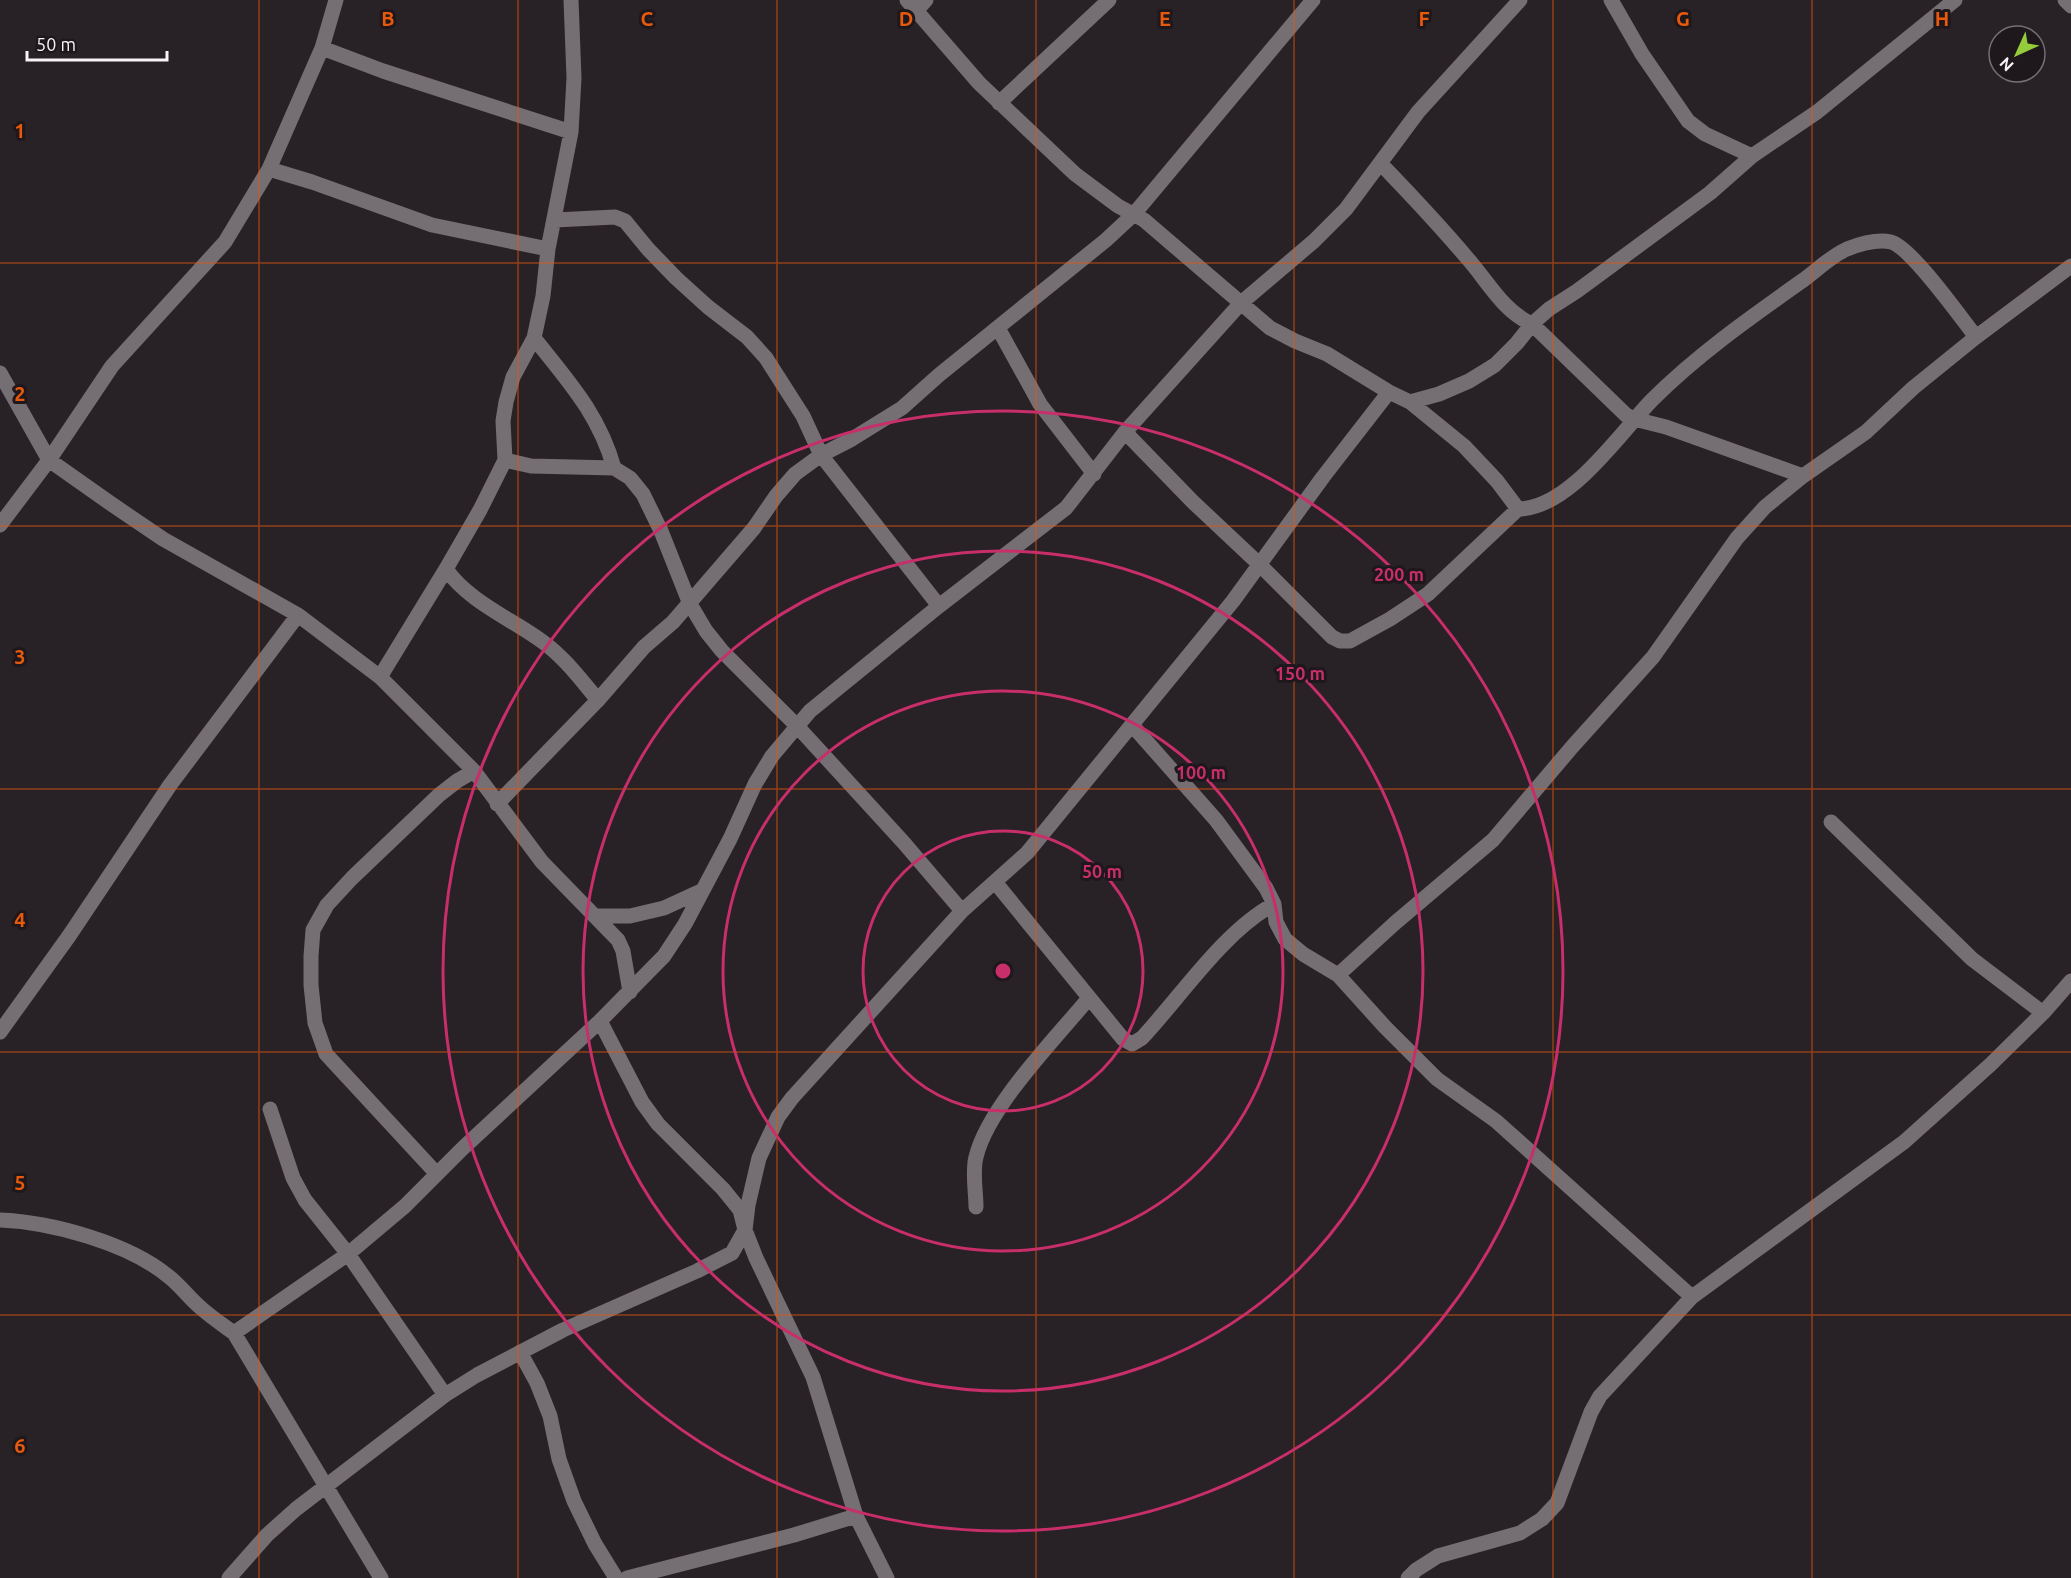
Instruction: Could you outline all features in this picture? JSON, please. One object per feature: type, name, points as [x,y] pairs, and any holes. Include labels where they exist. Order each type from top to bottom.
[{"type":"street","points":[[0,525],[49,459],[112,366],[225,242],[269,169],[322,48],[336,0]]},
{"type":"street","points":[[380,677],[480,510],[505,460],[503,421],[506,402],[513,377],[534,338],[543,296],[548,249],[571,132],[574,78],[571,0]]},
{"type":"street","points":[[999,103],[1109,0]]},
{"type":"street","points":[[497,804],[598,700],[644,647],[673,622],[754,528],[785,484],[807,464],[902,408],[939,375],[1106,240],[1134,214],[1313,0]]},
{"type":"street","points":[[234,1333],[348,1254],[405,1206],[437,1173],[630,992],[664,956],[685,924],[730,839],[754,784],[772,756],[810,711],[939,606],[1066,508],[1125,432],[1241,303],[1314,241],[1346,209],[1418,112],[1520,0]]},
{"type":"street","points":[[1611,0],[1642,54],[1688,121],[1705,134],[1752,156]]},
{"type":"street","points":[[1410,402],[1439,394],[1482,374],[1507,354],[1532,324],[1549,309],[1710,193],[1752,156],[1817,112],[1955,0]]},
{"type":"street","points":[[2065,0],[2071,6]]},
{"type":"street","points":[[916,4],[960,63],[1075,174],[1118,206],[1134,214],[1270,328],[1327,354],[1389,392],[1410,402],[1464,446],[1518,508],[1531,509],[1546,503],[1568,488],[1602,457],[1670,383],[1765,307],[1845,250],[1874,241],[1893,242],[1909,253],[1976,337]]},
{"type":"street","points":[[322,48],[383,71],[571,132]]},
{"type":"street","points":[[1381,164],[1470,261],[1505,306],[1519,318],[1532,324],[1626,415],[1634,420],[1666,428],[1803,476]]},
{"type":"street","points":[[269,169],[432,225],[548,249]]},
{"type":"street","points":[[555,220],[615,217],[625,221],[676,278],[708,307],[747,337],[766,358],[802,416],[821,455],[939,606]]},
{"type":"street","points":[[1338,975],[1395,922],[1494,840],[1572,747],[1653,657],[1711,573],[1750,522],[1765,507],[1803,476],[1866,432],[1913,388],[1976,337],[2071,266]]},
{"type":"street","points":[[998,328],[1040,404],[1094,474]]},
{"type":"street","points":[[534,338],[595,418],[608,446],[614,468]]},
{"type":"street","points":[[0,373],[4,390],[49,459],[110,504],[163,538],[298,615],[380,677],[474,771],[542,862],[618,940],[623,951],[630,992]]},
{"type":"street","points":[[229,1578],[267,1535],[296,1509],[445,1395],[520,1352],[574,1325],[725,1257],[737,1246],[745,1230],[748,1205],[759,1158],[778,1117],[792,1098],[865,1015],[962,911],[1027,854],[1233,601],[1389,392]]},
{"type":"street","points":[[1125,432],[1193,502],[1332,637],[1340,641],[1350,641],[1390,620],[1428,594],[1518,508]]},
{"type":"street","points":[[505,460],[531,466],[614,468],[630,478],[644,494],[690,603],[706,631],[722,651],[797,726],[904,843],[962,911]]},
{"type":"street","points":[[446,569],[474,596],[544,643],[565,661],[598,700]]},
{"type":"street","points":[[0,1032],[69,936],[170,785],[298,615]]},
{"type":"street","points":[[1132,725],[1216,820],[1266,888],[1274,904],[1276,922],[1285,939],[1338,975],[1437,1079],[1496,1121],[1692,1297]]},
{"type":"street","points":[[437,1173],[326,1054],[315,1023],[311,986],[311,947],[313,930],[327,905],[439,795],[474,771]]},
{"type":"street","points":[[1831,822],[1972,958],[2043,1012]]},
{"type":"street","points":[[995,882],[1122,1039],[1132,1044],[1142,1038],[1232,935],[1258,913],[1274,904]]},
{"type":"street","points":[[595,916],[630,916],[664,908],[701,891]]},
{"type":"street","points":[[1408,1578],[1438,1556],[1520,1533],[1542,1519],[1557,1503],[1591,1412],[1600,1396],[1692,1297],[1904,1142],[1990,1065],[2071,981]]},
{"type":"street","points":[[976,1207],[975,1160],[983,1136],[1018,1084],[1089,998]]},
{"type":"street","points":[[600,1021],[642,1102],[658,1124],[732,1199],[740,1210],[745,1230],[813,1377],[856,1516],[887,1578]]},
{"type":"street","points":[[270,1109],[289,1167],[305,1200],[348,1254],[445,1395]]},
{"type":"street","points":[[0,1220],[22,1221],[75,1232],[123,1249],[167,1275],[201,1309],[234,1333],[381,1578]]},
{"type":"street","points":[[520,1352],[537,1383],[550,1416],[560,1459],[574,1501],[595,1544],[616,1578]]},
{"type":"street","points":[[627,1578],[794,1535],[856,1516]]}]
